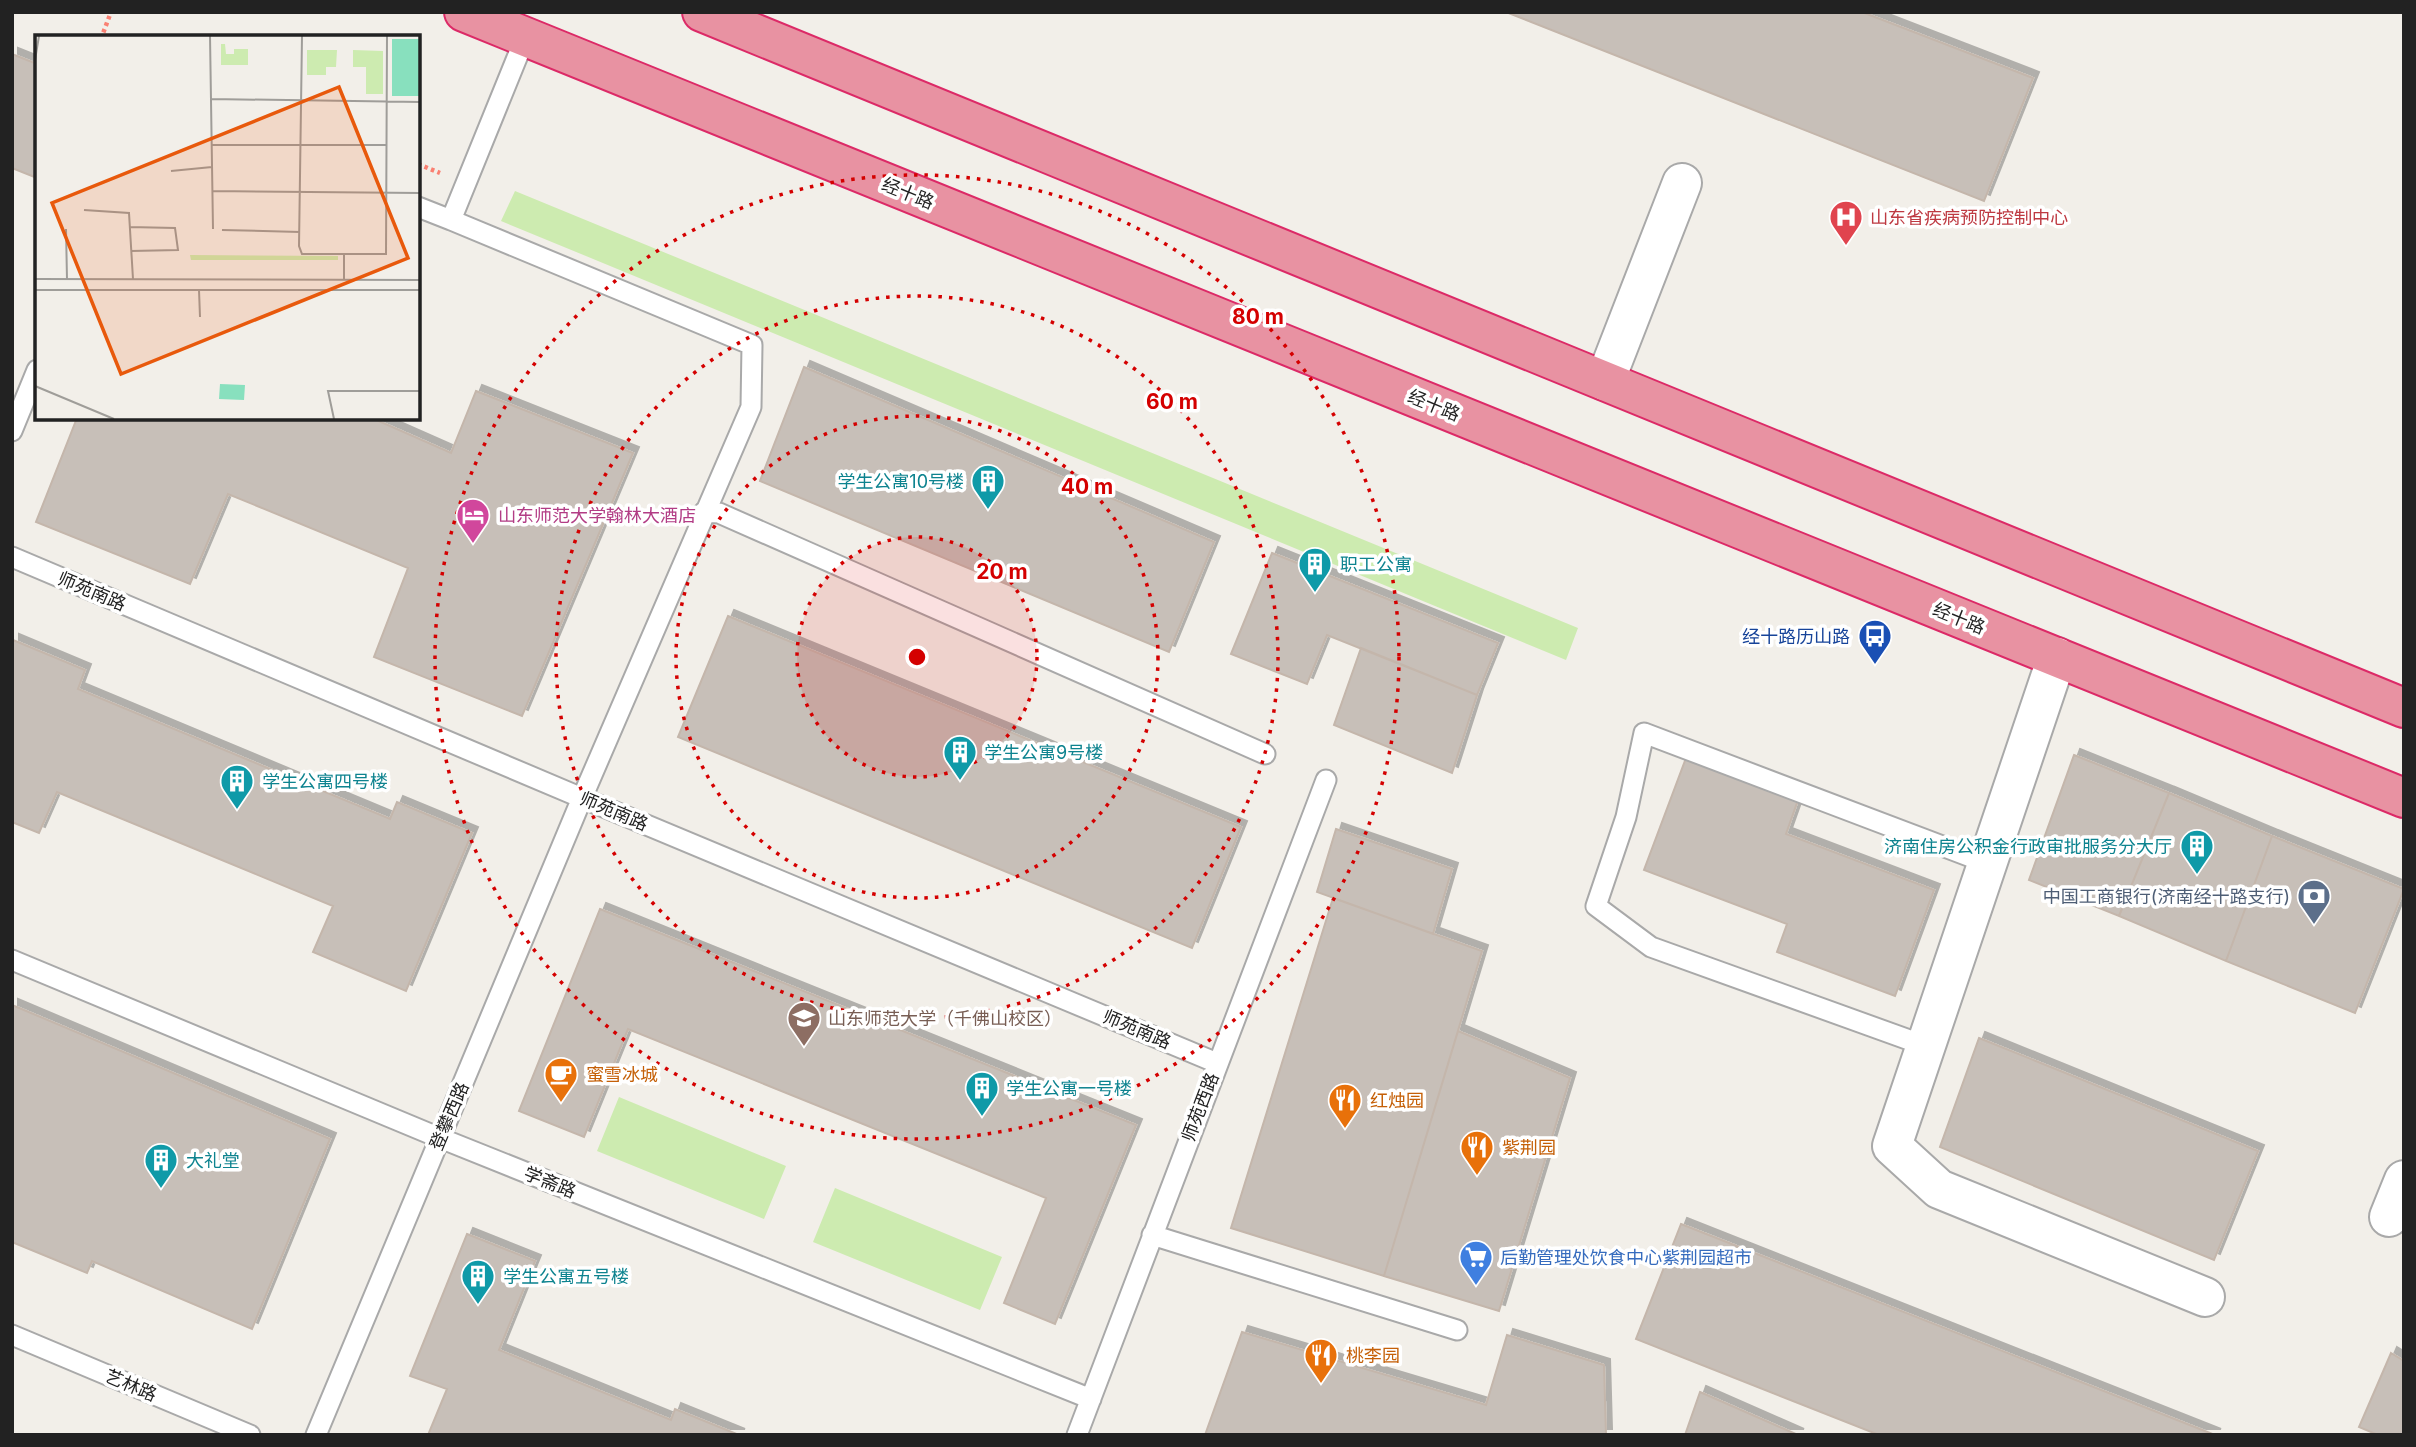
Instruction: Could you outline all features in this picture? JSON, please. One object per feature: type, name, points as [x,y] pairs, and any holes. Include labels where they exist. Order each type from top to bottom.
[{"type":"highway","name":"经十路","points":[[464,12],[2404,798]]},
{"type":"highway","points":[[702,12],[2404,708]]},
{"type":"street","points":[[1605,381],[1682,183]]},
{"type":"street","points":[[2057,657],[1892,1146],[1939,1189],[2205,1297]]},
{"type":"street","points":[[2389,1217],[2404,1180]]},
{"type":"lane","points":[[420,208],[451,220],[524,38]]},
{"type":"lane","name":"登攀西路","points":[[316,1435],[582,798],[751,407],[752,345],[451,220]]},
{"type":"lane","points":[[12,431],[35,375]]},
{"type":"lane","points":[[704,512],[719,513],[1265,754]]},
{"type":"lane","name":"师苑南路","points":[[12,557],[1217,1063]]},
{"type":"lane","points":[[1926,1046],[1651,947],[1595,906],[1626,817],[1644,733],[1987,863]]},
{"type":"lane","name":"师苑西路","points":[[1077,1435],[1326,780]]},
{"type":"lane","name":"学斋路","points":[[12,960],[440,1138],[1091,1399]]},
{"type":"lane","points":[[1152,1235],[1457,1330]]},
{"type":"lane","name":"艺林路","points":[[12,1335],[250,1435]]},
{"type":"path","points":[[103,35],[111,12]]},
{"type":"green space","points":[[515,191],[1578,628],[1566,660],[501,221]]},
{"type":"green space","points":[[619,1097],[786,1166],[764,1219],[597,1151]]},
{"type":"green space","points":[[835,1188],[1002,1257],[980,1310],[813,1242]]},
{"type":"building","points":[[1506,12],[1862,12],[2033,78],[1984,201]]},
{"type":"building","points":[[12,54],[35,63],[35,177],[12,168]]},
{"type":"building","name":"学生公寓10号楼","points":[[804,367],[1214,542],[1169,652],[760,481]]},
{"type":"building","name":"山东师范大学翰林大酒店","points":[[476,391],[633,453],[522,716],[374,657],[408,568],[228,494],[190,584],[36,522],[76,420],[377,420],[451,453]]},
{"type":"building","name":"职工公寓","points":[[1272,553],[1498,643],[1477,695],[1327,635],[1307,684],[1231,654]]},
{"type":"building","name":"学生公寓9号楼","points":[[728,616],[1241,827],[1192,948],[678,737]]},
{"type":"building","name":"学生公寓四号楼","points":[[13,640],[85,670],[78,689],[390,819],[397,802],[472,833],[406,991],[313,952],[333,906],[57,792],[39,833],[12,822]]},
{"type":"building","points":[[1361,648],[1477,695],[1452,773],[1334,725]]},
{"type":"building","points":[[2074,755],[2169,793],[2119,916],[2029,880]]},
{"type":"building","points":[[1686,758],[1798,800],[1786,834],[1934,890],[1895,996],[1777,952],[1787,924],[1644,870]]},
{"type":"building","name":"济南住房公积金行政审批服务分大厅","points":[[2169,793],[2272,836],[2226,961],[2119,916]]},
{"type":"building","points":[[1336,829],[1452,869],[1433,934],[1317,892]]},
{"type":"building","name":"中国工商银行(济南经十路支行)","points":[[2272,836],[2404,889],[2355,1013],[2226,961]]},
{"type":"building","name":"红烛园","points":[[1333,898],[1482,951],[1384,1276],[1231,1228]]},
{"type":"building","name":"学生公寓一号楼","points":[[600,909],[1136,1125],[1055,1324],[1004,1303],[1046,1198],[628,1029],[584,1137],[519,1111]]},
{"type":"building","name":"大礼堂","points":[[12,1005],[330,1139],[252,1329],[92,1261],[87,1273],[12,1242]]},
{"type":"building","name":"紫荆园","points":[[1458,1031],[1570,1078],[1499,1311],[1384,1276]]},
{"type":"building","points":[[1979,1038],[2258,1151],[2214,1260],[1940,1147]]},
{"type":"building","points":[[1681,1224],[2215,1435],[1879,1435],[1636,1339]]},
{"type":"building","name":"学生公寓五号楼","points":[[467,1234],[535,1261],[499,1350],[671,1420],[675,1409],[739,1435],[428,1435],[447,1389],[410,1376]]},
{"type":"building","name":"桃李园","points":[[1242,1332],[1486,1405],[1507,1335],[1604,1365],[1606,1435],[1205,1435]]},
{"type":"building","points":[[2391,1353],[2404,1361],[2404,1435],[2378,1435],[2359,1427]]},
{"type":"building","points":[[1700,1392],[1798,1435],[1685,1435]]},
{"type":"place","name":"山东省疾病预防控制中心","points":[[1846,247]]},
{"type":"place","name":"学生公寓10号楼","points":[[988,511]]},
{"type":"place","name":"山东师范大学翰林大酒店","points":[[473,545]]},
{"type":"place","name":"职工公寓","points":[[1315,594]]},
{"type":"place","name":"经十路历山路","points":[[1875,666]]},
{"type":"place","name":"学生公寓9号楼","points":[[960,782]]},
{"type":"place","name":"学生公寓四号楼","points":[[237,811]]},
{"type":"place","name":"济南住房公积金行政审批服务分大厅","points":[[2197,876]]},
{"type":"place","name":"中国工商银行(济南经十路支行)","points":[[2314,926]]},
{"type":"place","name":"山东师范大学（千佛山校区）","points":[[804,1048]]},
{"type":"place","name":"蜜雪冰城","points":[[561,1104]]},
{"type":"place","name":"学生公寓一号楼","points":[[982,1118]]},
{"type":"place","name":"红烛园","points":[[1345,1130]]},
{"type":"place","name":"紫荆园","points":[[1477,1177]]},
{"type":"place","name":"大礼堂","points":[[161,1190]]},
{"type":"place","name":"后勤管理处饮食中心紫荆园超市","points":[[1476,1287]]},
{"type":"place","name":"学生公寓五号楼","points":[[478,1306]]},
{"type":"place","name":"桃李园","points":[[1321,1385]]}]
